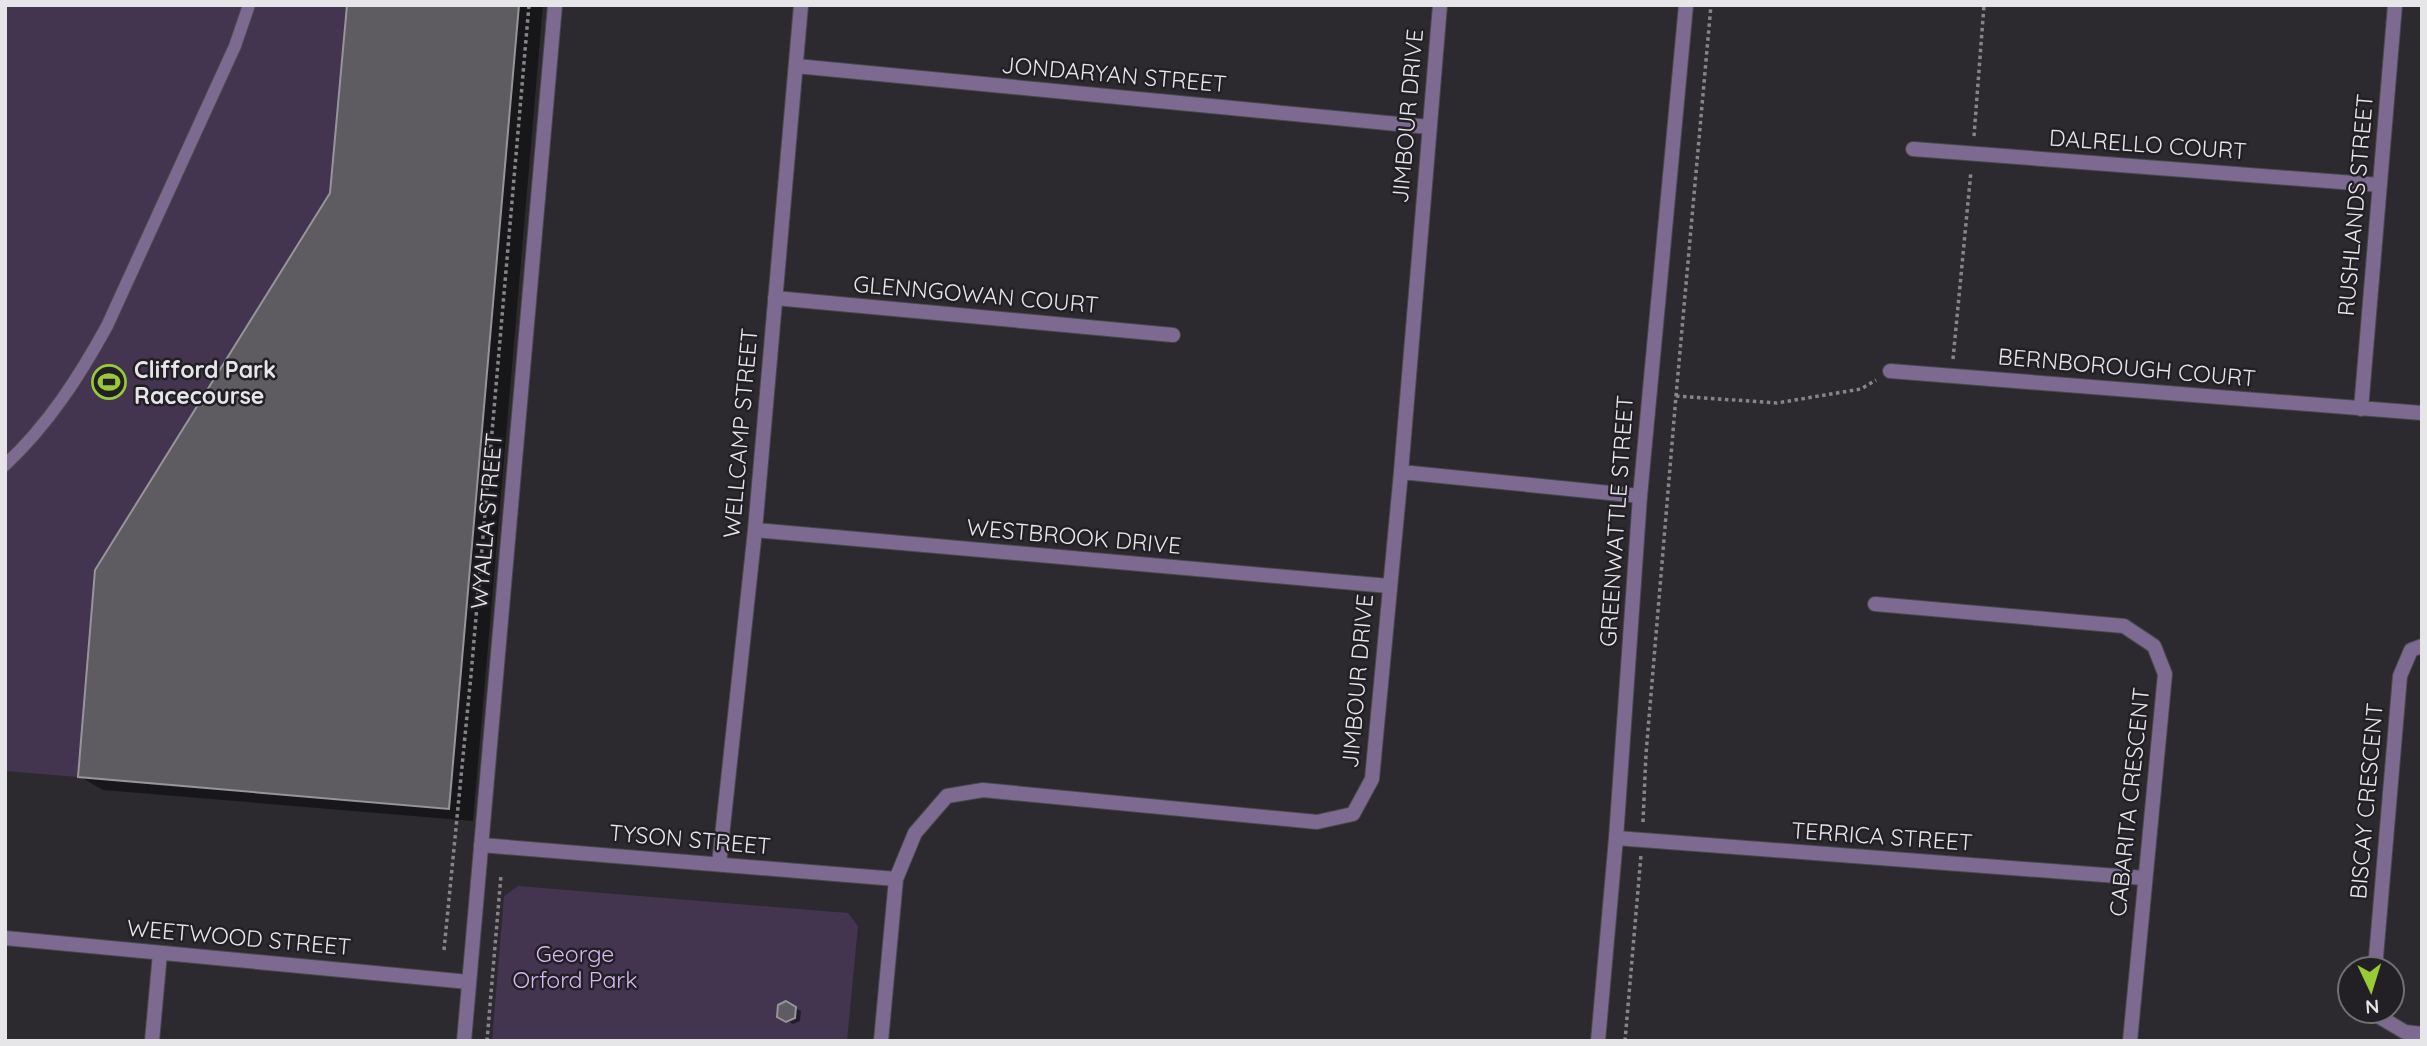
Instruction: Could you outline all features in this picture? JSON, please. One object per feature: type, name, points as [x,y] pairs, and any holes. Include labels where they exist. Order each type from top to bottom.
[{"type":"street","name":"WYALLA STREET","points":[[464,1041],[555,5]]},
{"type":"street","name":"WELLCAMP STREET","points":[[719,864],[755,530],[802,5]]},
{"type":"street","name":"JIMBOUR DRIVE","points":[[881,1041],[896,879],[915,832],[947,796],[982,790],[1317,822],[1353,814],[1371,779],[1401,471],[1440,5]]},
{"type":"street","name":"GREENWATTLE STREET","points":[[1598,1041],[1616,838],[1640,496],[1686,5]]},
{"type":"street","name":"RUSHLANDS STREET","points":[[2361,408],[2395,5]]},
{"type":"street","name":"JONDARYAN STREET","points":[[796,66],[1429,127]]},
{"type":"street","name":"DALRELLO COURT","points":[[1913,149],[2380,185]]},
{"type":"street","name":"GLENNGOWAN COURT","points":[[775,298],[1173,335]]},
{"type":"street","name":"BERNBOROUGH COURT","points":[[1890,371],[2422,413]]},
{"type":"street","points":[[1401,471],[1640,496]]},
{"type":"street","name":"WESTBROOK DRIVE","points":[[755,530],[1389,586]]},
{"type":"street","name":"CABARITA CRESCENT","points":[[1875,604],[2124,626],[2154,646],[2165,674],[2130,1041]]},
{"type":"street","name":"BISCAY CRESCENT","points":[[2376,955],[2400,676],[2411,650],[2422,646]]},
{"type":"street","name":"TERRICA STREET","points":[[1616,838],[2144,878]]},
{"type":"street","name":"TYSON STREET","points":[[481,845],[896,879]]},
{"type":"street","name":"WEETWOOD STREET","points":[[5,938],[469,982]]},
{"type":"street","points":[[152,1041],[160,953]]},
{"type":"street","points":[[2393,1025],[2405,1032],[2422,1034]]},
{"type":"lane","points":[[5,466],[36,433],[62,399],[107,326],[235,46],[249,5]]},
{"type":"path","points":[[444,950],[471,675],[529,5]]},
{"type":"path","points":[[1625,1041],[1642,840],[1646,754],[1711,5]]},
{"type":"path","points":[[1951,376],[1973,154],[1984,5]]},
{"type":"path","points":[[1676,396],[1777,403],[1861,389],[1890,371]]},
{"type":"path","points":[[487,1041],[501,875]]},
{"type":"green space","name":"Clifford Park Racecourse","points":[[5,5],[347,5],[330,193],[95,570],[78,777],[5,771]]},
{"type":"green space","name":"George Orford Park","points":[[518,886],[848,913],[858,926],[847,1041],[492,1041],[504,896]]},
{"type":"building","points":[[347,5],[519,5],[449,809],[78,777],[95,570],[330,193]]},
{"type":"building","points":[[786,1001],[796,1007],[795,1018],[786,1022],[777,1017],[778,1005]]},
{"type":"place","name":"Clifford Park Racecourse","points":[[109,382]]}]
